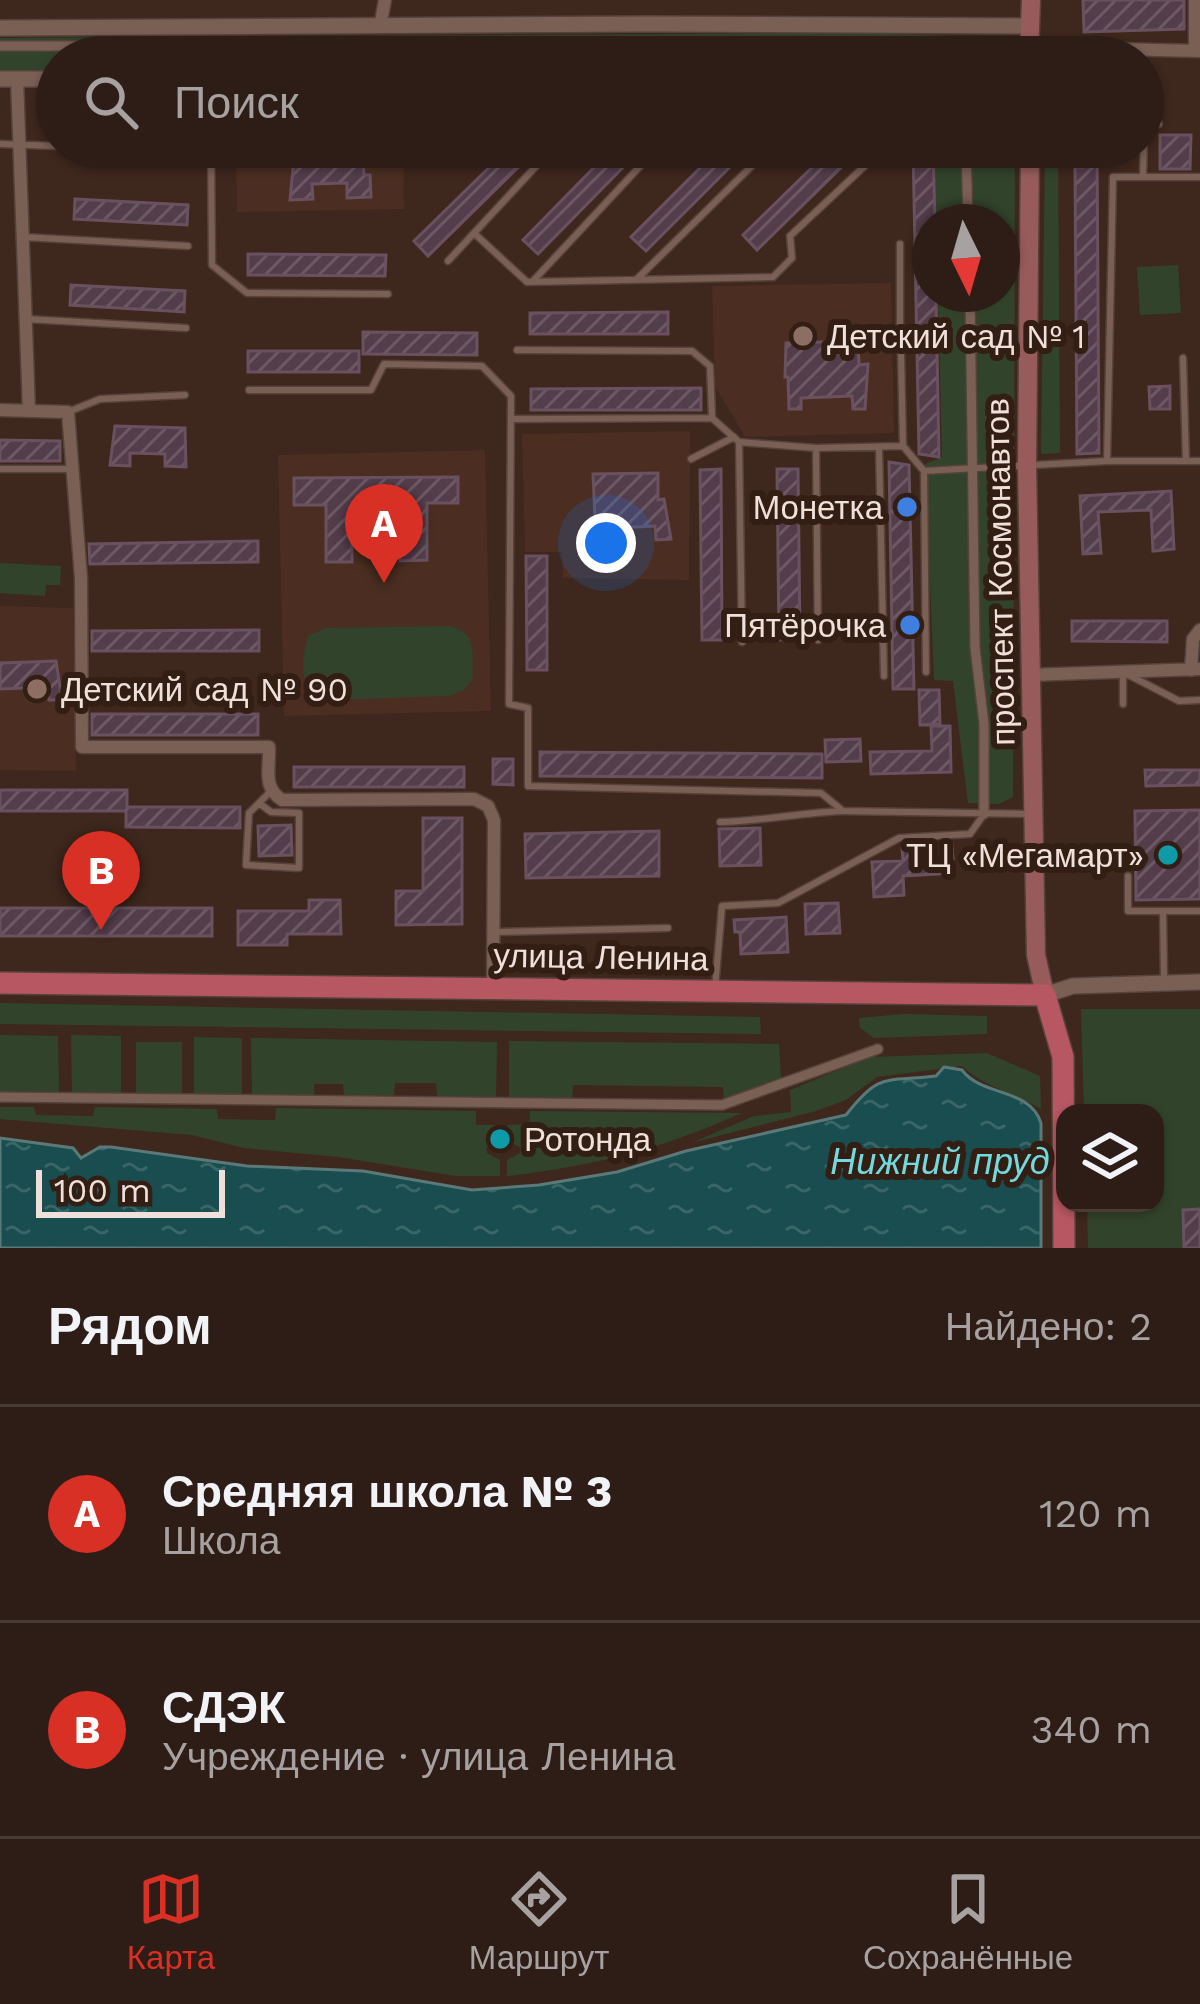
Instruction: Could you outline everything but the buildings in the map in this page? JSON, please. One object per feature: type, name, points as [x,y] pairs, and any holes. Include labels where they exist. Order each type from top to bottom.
[{"type":"main road","points":[[1030,0],[1030,36]]},
{"type":"main road","name":"проспект Космонавтов","points":[[1030,168],[1029,675],[1036,955],[1045,995]]},
{"type":"main road","name":"улица Ленина","points":[[0,983],[1045,995]]},
{"type":"main road","points":[[1045,995],[1060,1037],[1064,1076],[1064,1248]]},
{"type":"street","points":[[380,27],[385,0]]},
{"type":"street","points":[[1164,50],[1197,50],[1195,0]]},
{"type":"street","points":[[0,28],[1030,26]]},
{"type":"street","points":[[0,46],[36,46]]},
{"type":"street","points":[[9,79],[20,144],[29,411]]},
{"type":"street","points":[[967,168],[968,204]]},
{"type":"street","points":[[971,312],[975,648],[983,724],[984,814]]},
{"type":"street","points":[[0,410],[68,412],[81,578],[82,747],[269,746],[264,797],[474,799],[488,806],[494,820],[493,989]]},
{"type":"street","points":[[1029,675],[1196,669],[1193,640],[1200,630]]},
{"type":"street","name":"улица Ленина","points":[[1045,995],[1073,986],[1200,982]]},
{"type":"street","points":[[0,1097],[722,1106],[878,1049]]},
{"type":"lane","points":[[0,144],[36,145]]},
{"type":"lane","points":[[211,168],[212,266],[248,293],[388,294]]},
{"type":"lane","points":[[448,261],[535,168]]},
{"type":"lane","points":[[532,283],[639,168]]},
{"type":"lane","points":[[634,281],[750,168]]},
{"type":"lane","points":[[475,234],[526,283],[773,277],[791,258],[790,236],[863,168]]},
{"type":"lane","points":[[1143,168],[1143,177]]},
{"type":"lane","points":[[1108,461],[1113,178],[1200,177]]},
{"type":"lane","points":[[23,236],[188,246]]},
{"type":"lane","points":[[900,244],[901,342]]},
{"type":"lane","points":[[26,319],[185,328]]},
{"type":"lane","points":[[517,350],[692,351],[710,366],[712,418]]},
{"type":"lane","points":[[901,354],[903,446],[924,470],[926,672]]},
{"type":"lane","points":[[1183,358],[1186,461]]},
{"type":"lane","points":[[249,390],[371,390],[384,364],[482,366],[511,396],[509,704],[529,708],[528,787],[821,793],[843,811]]},
{"type":"lane","points":[[68,412],[100,399],[185,395]]},
{"type":"lane","points":[[510,419],[712,418],[737,440],[742,642]]},
{"type":"lane","points":[[691,459],[737,440],[816,448],[903,446]]},
{"type":"lane","points":[[879,447],[884,676]]},
{"type":"lane","points":[[816,448],[818,640]]},
{"type":"lane","points":[[924,470],[1200,461]]},
{"type":"lane","points":[[0,469],[73,469]]},
{"type":"lane","points":[[1123,704],[1123,672],[1179,701],[1200,700]]},
{"type":"lane","points":[[264,797],[271,812],[299,813],[299,868],[246,865],[249,813],[264,797]]},
{"type":"lane","points":[[720,822],[843,811],[1033,814]]},
{"type":"lane","points":[[715,992],[722,906],[778,902],[899,838],[970,833],[984,814]]},
{"type":"lane","points":[[1128,875],[1128,910],[1200,911]]},
{"type":"lane","points":[[1163,911],[1163,983]]},
{"type":"lane","points":[[476,947],[494,940],[668,928]]},
{"type":"shaded area","points":[[236,168],[403,168],[404,209],[237,212]]},
{"type":"shaded area","name":"Детский сад № 1","points":[[891,283],[894,433],[745,437],[715,386],[712,286]]},
{"type":"shaded area","points":[[690,431],[689,580],[563,578],[562,552],[525,552],[522,434]]},
{"type":"shaded area","points":[[485,450],[491,711],[284,716],[278,455]]},
{"type":"shaded area","name":"Детский сад № 90","points":[[0,606],[73,608],[76,771],[0,770]]},
{"type":"green space","points":[[864,33],[952,36],[346,36]]},
{"type":"green space","points":[[0,38],[36,38],[36,74],[0,74]]},
{"type":"green space","points":[[935,168],[1015,168],[1015,204],[936,204]]},
{"type":"green space","points":[[1045,168],[1058,168],[1060,453],[1041,454]]},
{"type":"green space","points":[[1178,265],[1181,313],[1140,315],[1137,267]]},
{"type":"green space","points":[[938,312],[1014,312],[1013,797],[999,804],[968,803],[953,681],[934,680],[925,464],[942,457]]},
{"type":"green space","points":[[0,563],[61,566],[60,585],[46,585],[45,596],[0,593]]},
{"type":"green space","points":[[449,626],[469,639],[473,679],[464,690],[449,696],[327,700],[306,683],[303,664],[309,635],[327,628]]},
{"type":"green space","points":[[0,1003],[760,1017],[761,1034],[0,1024]]},
{"type":"green space","points":[[1081,1009],[1200,1009],[1200,1248],[1088,1248],[1087,1212],[1164,1212],[1164,1104],[1084,1104]]},
{"type":"green space","points":[[987,1016],[987,1034],[874,1038],[860,1028],[859,1018]]},
{"type":"green space","points":[[0,1035],[58,1036],[59,1092],[0,1091]]},
{"type":"green space","points":[[71,1035],[121,1036],[121,1093],[72,1093]]},
{"type":"green space","points":[[194,1037],[242,1038],[242,1094],[194,1094]]},
{"type":"green space","points":[[251,1038],[497,1042],[496,1097],[437,1096],[436,1083],[395,1083],[394,1095],[344,1095],[343,1084],[314,1084],[314,1095],[252,1094]]},
{"type":"green space","points":[[509,1041],[779,1044],[781,1079],[724,1100],[723,1087],[573,1085],[572,1099],[509,1097]]},
{"type":"green space","points":[[136,1042],[182,1042],[182,1094],[136,1094]]},
{"type":"green space","points":[[987,1053],[1040,1076],[1041,1109],[962,1066],[877,1077],[846,1100],[816,1111],[691,1143],[754,1116],[791,1112],[790,1090],[869,1057]]},
{"type":"green space","points":[[0,1107],[34,1107],[36,1115],[93,1116],[95,1107],[217,1109],[218,1119],[275,1120],[276,1108],[476,1111],[476,1125],[499,1125],[499,1141],[486,1148],[500,1160],[500,1176],[456,1176],[244,1148],[192,1135],[0,1119]]},
{"type":"green space","points":[[530,1111],[742,1113],[627,1154],[507,1176],[507,1160],[520,1153],[520,1147],[506,1141],[507,1125],[530,1124]]},
{"type":"water","name":"Нижний пруд","points":[[944,1067],[962,1070],[981,1085],[1035,1111],[1041,1123],[1041,1248],[0,1248],[0,1138],[73,1148],[81,1158],[100,1147],[111,1147],[247,1166],[363,1171],[472,1190],[539,1185],[617,1172],[686,1151],[846,1115],[875,1085],[936,1076]]},
{"type":"place","name":"Детский сад № 1","points":[[803,336]]},
{"type":"place","name":"Монетка","points":[[907,507]]},
{"type":"place","name":"Средняя школа № 3","points":[[384,583]]},
{"type":"place","name":"Пятёрочка","points":[[910,625]]},
{"type":"place","name":"Детский сад № 90","points":[[37,689]]},
{"type":"place","name":"ТЦ «Мегамарт»","points":[[1168,855]]},
{"type":"place","name":"СДЭК","points":[[101,930]]},
{"type":"place","name":"Ротонда","points":[[500,1139]]}]
